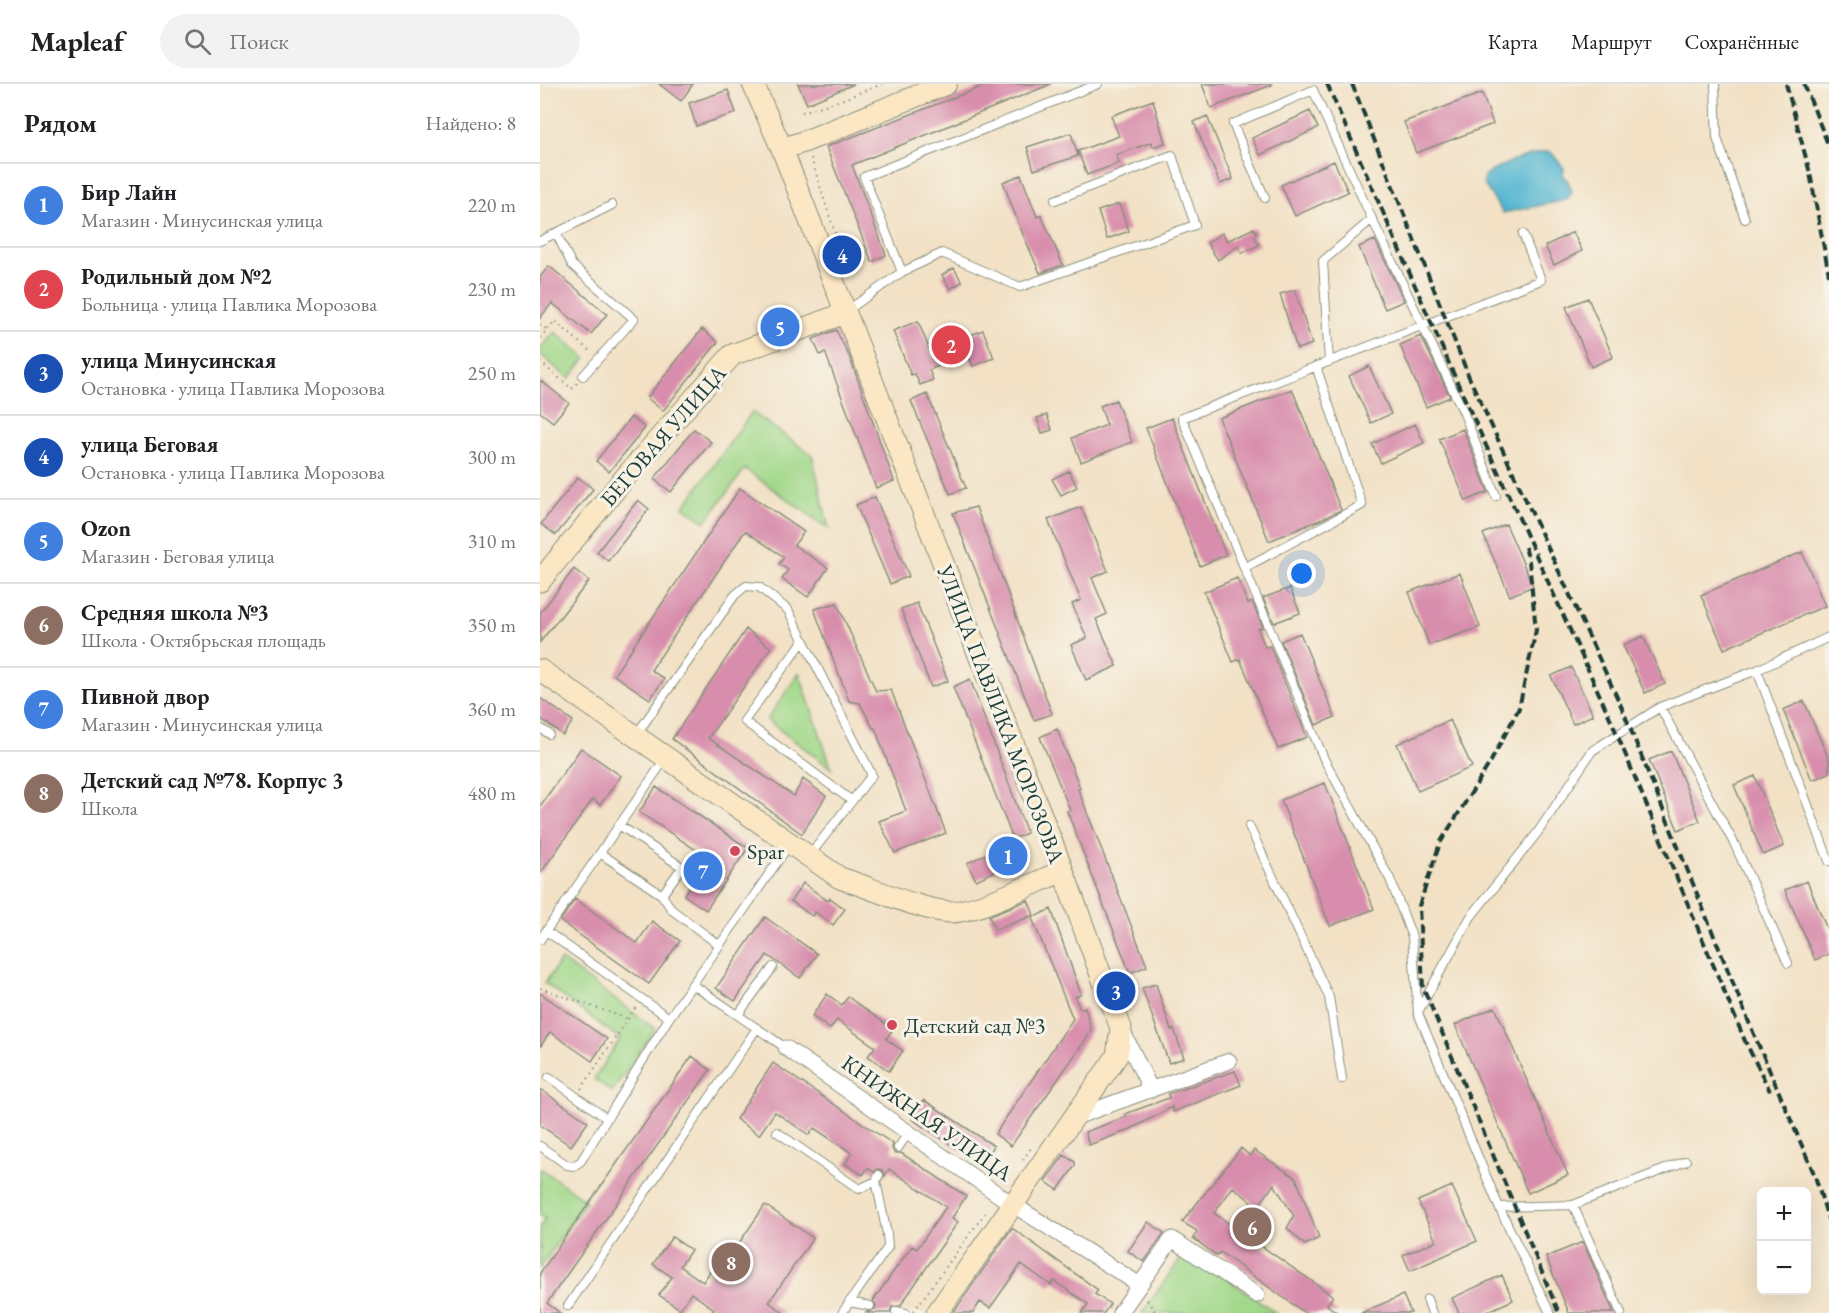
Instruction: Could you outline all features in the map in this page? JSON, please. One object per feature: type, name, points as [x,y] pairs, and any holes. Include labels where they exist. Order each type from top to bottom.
[{"type":"street","name":"УЛИЦА ПАВЛИКА МОРОЗОВА","points":[[753,84],[782,149],[1063,871],[1120,1028],[1117,1056],[1073,1118],[1006,1199],[937,1313]]},
{"type":"street","points":[[782,149],[946,84]]},
{"type":"street","name":"БЕГОВАЯ УЛИЦА","points":[[540,581],[627,475],[732,355],[845,313]]},
{"type":"street","points":[[540,670],[840,878],[930,908],[946,911],[972,908],[1063,871]]},
{"type":"street","points":[[1120,1028],[1151,1090]]},
{"type":"street","name":"КНИЖНАЯ УЛИЦА","points":[[786,1048],[1006,1199],[1140,1285]]},
{"type":"street","points":[[1073,1118],[1229,1061]]},
{"type":"street","points":[[1120,1313],[1172,1239],[1257,1295]]},
{"type":"lane","points":[[902,272],[864,177],[1098,84]]},
{"type":"lane","points":[[1715,84],[1717,138],[1745,219]]},
{"type":"lane","points":[[1265,198],[1233,124],[1313,90],[1463,411],[1496,496]]},
{"type":"lane","points":[[845,313],[902,272],[942,253],[1020,287],[1195,225],[1172,155],[1055,200]]},
{"type":"lane","points":[[540,241],[612,205]]},
{"type":"lane","points":[[1329,362],[1323,261],[1372,219]]},
{"type":"lane","points":[[556,233],[572,265],[634,319],[584,376]]},
{"type":"lane","points":[[1523,234],[1541,279],[1182,418],[1324,759],[1390,879],[1412,936],[1418,1013],[1499,1207],[1550,1313]]},
{"type":"lane","points":[[1244,568],[1362,505],[1316,366]]},
{"type":"lane","points":[[635,736],[735,595],[746,586],[759,587],[788,610],[872,775],[809,856]]},
{"type":"lane","points":[[1418,1013],[1470,918],[1538,832],[1592,750],[1660,707],[1757,670],[1829,637]]},
{"type":"lane","points":[[804,640],[744,721],[852,801]]},
{"type":"lane","points":[[1757,670],[1829,861]]},
{"type":"lane","points":[[1660,707],[1735,845],[1788,963]]},
{"type":"lane","points":[[540,728],[549,734]]},
{"type":"lane","points":[[540,940],[666,758]]},
{"type":"lane","points":[[619,825],[682,867],[662,895]]},
{"type":"lane","points":[[1249,826],[1329,997],[1342,1079]]},
{"type":"lane","points":[[540,1146],[567,1165],[574,1166],[581,1161],[669,1018],[790,843]]},
{"type":"lane","points":[[600,853],[662,895],[672,910],[719,945]]},
{"type":"lane","points":[[546,931],[669,1018]]},
{"type":"lane","points":[[738,1015],[772,967]]},
{"type":"lane","name":"КНИЖНАЯ УЛИЦА","points":[[692,984],[786,1048]]},
{"type":"lane","points":[[568,1306],[757,1028]]},
{"type":"lane","points":[[549,1077],[606,1118]]},
{"type":"lane","points":[[777,1132],[859,1189],[878,1178],[888,1247],[842,1313]]},
{"type":"lane","points":[[898,1148],[909,1132]]},
{"type":"lane","points":[[1499,1207],[1573,1206],[1686,1161]]},
{"type":"lane","points":[[1573,1206],[1621,1313]]},
{"type":"lane","points":[[1427,1299],[1432,1313]]},
{"type":"lane","points":[[849,1302],[870,1306]]},
{"type":"lane","points":[[896,1311],[906,1313]]},
{"type":"path","points":[[802,112],[882,84]]},
{"type":"path","points":[[806,141],[845,263]]},
{"type":"path","points":[[540,338],[555,321],[599,359]]},
{"type":"path","points":[[540,324],[547,330]]},
{"type":"path","points":[[540,362],[572,389],[584,376]]},
{"type":"path","points":[[540,988],[628,1019]]},
{"type":"path","points":[[576,1097],[641,999]]},
{"type":"path","points":[[912,1313],[1006,1199]]},
{"type":"green space","points":[[555,332],[586,358],[569,379],[540,354],[540,349]]},
{"type":"green space","points":[[752,412],[812,455],[829,529],[745,469],[705,522],[684,507]]},
{"type":"green space","points":[[799,673],[832,769],[767,720]]},
{"type":"green space","points":[[561,960],[655,1029],[612,1092],[594,1079],[620,1039],[545,983]]},
{"type":"green space","points":[[540,1168],[586,1201],[540,1268],[540,1226],[545,1219],[540,1216]]},
{"type":"green space","points":[[1187,1250],[1276,1313],[1142,1313]]},
{"type":"water","points":[[1550,151],[1564,168],[1563,176],[1568,181],[1572,192],[1566,200],[1503,213],[1483,183],[1484,176],[1516,160]]},
{"type":"building","points":[[659,84],[693,84],[681,101]]},
{"type":"building","points":[[798,84],[854,84],[807,104]]},
{"type":"building","points":[[989,84],[1051,84],[852,165],[886,255],[872,262],[826,147]]},
{"type":"building","points":[[1202,84],[1272,84],[1272,85],[1211,108]]},
{"type":"building","points":[[728,90],[736,113],[696,126],[689,103]]},
{"type":"building","points":[[1482,93],[1493,124],[1416,153],[1404,122]]},
{"type":"building","points":[[1153,100],[1165,143],[1153,147],[1152,142],[1116,155],[1119,163],[1087,175],[1078,151],[1119,136],[1111,116]]},
{"type":"building","points":[[1310,111],[1318,128],[1260,155],[1252,138]]},
{"type":"building","points":[[1207,116],[1233,179],[1220,184],[1194,122]]},
{"type":"building","points":[[1071,133],[1078,156],[1034,170],[1027,147]]},
{"type":"building","points":[[1334,161],[1348,192],[1295,216],[1281,185]]},
{"type":"building","points":[[1021,175],[1037,217],[1041,215],[1063,265],[1040,273],[1003,182]]},
{"type":"building","points":[[1119,204],[1129,231],[1107,239],[1098,211]]},
{"type":"building","points":[[1254,228],[1257,234],[1254,236],[1259,245],[1242,253],[1238,246],[1218,260],[1207,243],[1222,233],[1227,241]]},
{"type":"building","points":[[1573,232],[1582,251],[1554,265],[1545,246]]},
{"type":"building","points":[[1375,240],[1404,301],[1385,309],[1359,247]]},
{"type":"building","points":[[549,266],[607,314],[591,334],[552,303],[540,318],[540,277]]},
{"type":"building","points":[[954,268],[962,282],[950,289],[942,275]]},
{"type":"building","points":[[1295,290],[1312,344],[1297,349],[1280,294]]},
{"type":"building","points":[[1588,298],[1613,357],[1591,367],[1566,307]]},
{"type":"building","points":[[918,321],[933,358],[963,346],[961,339],[983,330],[994,358],[973,366],[968,354],[929,370],[933,380],[920,385],[915,374],[911,375],[893,331]]},
{"type":"building","points":[[702,329],[718,342],[663,411],[647,398]]},
{"type":"building","points":[[836,330],[850,358],[894,481],[876,488],[825,352],[820,355],[813,339]]},
{"type":"building","points":[[1421,336],[1450,397],[1426,407],[1400,345]]},
{"type":"building","points":[[1369,366],[1391,414],[1371,423],[1349,376]]},
{"type":"building","points":[[540,380],[569,403],[553,422],[540,412]]},
{"type":"building","points":[[1292,389],[1341,510],[1269,541],[1219,418]]},
{"type":"building","points":[[927,394],[966,488],[950,494],[911,401]]},
{"type":"building","points":[[1116,400],[1132,442],[1081,462],[1072,438],[1107,425],[1100,406]]},
{"type":"building","points":[[1047,415],[1052,430],[1042,433],[1037,418]]},
{"type":"building","points":[[631,417],[645,428],[609,472],[596,461]]},
{"type":"building","points":[[1172,418],[1226,555],[1200,566],[1146,428]]},
{"type":"building","points":[[1415,424],[1424,443],[1381,463],[1372,444]]},
{"type":"building","points":[[694,429],[711,442],[671,492],[654,479]]},
{"type":"building","points":[[1463,429],[1488,492],[1466,501],[1439,439]]},
{"type":"building","points":[[1069,471],[1077,487],[1061,495],[1052,479]]},
{"type":"building","points":[[578,477],[593,489],[556,535],[541,524]]},
{"type":"building","points":[[740,488],[804,532],[794,545],[828,568],[808,597],[782,579],[788,570],[779,564],[784,557],[745,531],[651,670],[664,679],[650,699],[614,675]]},
{"type":"building","points":[[875,497],[909,576],[890,584],[856,505]]},
{"type":"building","points":[[638,500],[649,509],[608,561],[597,552]]},
{"type":"building","points":[[976,507],[1052,714],[1034,720],[953,513]]},
{"type":"building","points":[[1081,507],[1108,571],[1092,578],[1107,614],[1096,619],[1117,666],[1086,680],[1071,645],[1087,638],[1072,604],[1081,600],[1048,520]]},
{"type":"building","points":[[1506,524],[1533,586],[1510,596],[1483,534]]},
{"type":"building","points":[[1802,552],[1825,606],[1724,649],[1701,595]]},
{"type":"building","points":[[574,569],[589,581],[540,642],[540,613]]},
{"type":"building","points":[[1460,573],[1480,627],[1429,645],[1409,592]]},
{"type":"building","points":[[1237,578],[1248,604],[1252,602],[1263,627],[1258,629],[1265,647],[1270,646],[1307,737],[1278,749],[1240,659],[1233,662],[1204,592]]},
{"type":"building","points":[[1290,588],[1300,613],[1274,623],[1263,598]]},
{"type":"building","points":[[837,603],[876,691],[891,690],[946,833],[895,853],[879,821],[906,811],[875,728],[860,703],[849,701],[814,609]]},
{"type":"building","points":[[917,603],[948,681],[931,687],[901,609]]},
{"type":"building","points":[[746,629],[771,648],[708,738],[794,796],[803,779],[826,796],[802,834],[672,739]]},
{"type":"building","points":[[1300,633],[1335,717],[1316,725],[1281,641]]},
{"type":"building","points":[[1643,636],[1665,684],[1645,693],[1623,645]]},
{"type":"building","points":[[1571,667],[1593,715],[1573,724],[1551,676]]},
{"type":"building","points":[[970,679],[1027,833],[1013,839],[953,687]]},
{"type":"building","points":[[540,698],[573,721],[563,735],[540,718]]},
{"type":"building","points":[[1804,701],[1829,760],[1829,773],[1812,780],[1783,710]]},
{"type":"building","points":[[1450,720],[1472,767],[1418,791],[1397,744]]},
{"type":"building","points":[[1057,729],[1147,966],[1130,973],[1067,811],[1070,810],[1040,737]]},
{"type":"building","points":[[581,748],[621,776],[600,805],[593,799],[540,874],[540,806]]},
{"type":"building","points":[[1671,751],[1700,821],[1678,830],[1649,760]]},
{"type":"building","points":[[1755,776],[1784,846],[1763,855],[1734,785]]},
{"type":"building","points":[[1325,783],[1374,909],[1330,926],[1281,800]]},
{"type":"building","points":[[656,787],[748,848],[706,910],[684,895],[708,858],[639,812]]},
{"type":"building","points":[[1005,845],[1013,863],[976,880],[967,863]]},
{"type":"building","points":[[1807,881],[1829,934],[1829,954],[1815,960],[1785,890]]},
{"type":"building","points":[[803,883],[828,901],[830,898],[845,909],[833,925],[815,912],[812,916],[791,901]]},
{"type":"building","points":[[575,899],[637,943],[652,921],[680,941],[649,984],[560,921]]},
{"type":"building","points":[[1028,900],[1034,915],[995,930],[989,916]]},
{"type":"building","points":[[1051,909],[1081,994],[1075,997],[1080,1009],[1085,1007],[1091,1029],[1011,1146],[995,1134],[1073,1019],[1032,918]]},
{"type":"building","points":[[765,917],[817,954],[800,978],[767,955],[735,1001],[716,988]]},
{"type":"building","points":[[1156,984],[1171,1030],[1174,1029],[1184,1058],[1169,1063],[1142,988]]},
{"type":"building","points":[[540,993],[607,1039],[592,1061],[550,1032],[540,1047]]},
{"type":"building","points":[[827,994],[842,1005],[848,997],[893,1029],[886,1039],[903,1051],[889,1071],[868,1056],[875,1047],[837,1020],[830,1029],[812,1016]]},
{"type":"building","points":[[1495,1007],[1568,1175],[1528,1193],[1455,1025]]},
{"type":"building","points":[[692,1056],[710,1070],[547,1303],[560,1313],[540,1313],[540,1273]]},
{"type":"building","points":[[773,1063],[893,1144],[894,1153],[901,1153],[966,1196],[952,1218],[958,1222],[900,1306],[892,1307],[890,1313],[865,1313],[875,1309],[876,1305],[873,1301],[891,1275],[912,1246],[917,1249],[946,1207],[889,1169],[885,1176],[882,1170],[878,1169],[874,1172],[868,1168],[863,1175],[845,1164],[852,1153],[814,1128],[809,1135],[775,1112],[759,1135],[736,1119]]},
{"type":"building","points":[[1235,1071],[1241,1085],[1173,1112],[1172,1107],[1129,1130],[1089,1145],[1085,1132],[1169,1098],[1168,1094]]},
{"type":"building","points":[[540,1089],[588,1122],[571,1146],[540,1125]]},
{"type":"building","points":[[924,1100],[994,1146],[982,1165],[912,1119]]},
{"type":"building","points":[[1241,1148],[1250,1156],[1254,1150],[1296,1178],[1319,1238],[1305,1245],[1287,1228],[1294,1216],[1274,1184],[1258,1207],[1233,1187],[1214,1213],[1333,1296],[1327,1305],[1338,1313],[1305,1313],[1220,1252],[1217,1256],[1193,1238],[1197,1231],[1182,1222]]},
{"type":"building","points":[[1064,1155],[1075,1162],[1075,1166],[1058,1190],[1045,1181]]},
{"type":"building","points":[[1452,1186],[1477,1241],[1410,1271],[1403,1255],[1436,1241],[1418,1201]]},
{"type":"building","points":[[765,1205],[813,1238],[769,1302],[784,1313],[711,1313],[714,1309],[691,1293],[680,1309],[659,1295],[672,1277],[653,1264],[672,1237],[691,1250],[680,1266],[703,1282],[714,1266],[720,1271]]},
{"type":"building","points":[[1148,1222],[1164,1233],[1144,1262],[1128,1251]]},
{"type":"building","points":[[1012,1228],[1098,1290],[1095,1294],[1110,1304],[1104,1313],[1082,1313],[1088,1304],[1054,1281],[1051,1285],[1021,1264],[990,1308],[980,1302],[973,1313],[953,1313]]},
{"type":"building","points":[[1583,1242],[1614,1313],[1569,1313],[1546,1257]]},
{"type":"building","points":[[1502,1275],[1513,1300],[1484,1313],[1459,1313],[1452,1298]]},
{"type":"building","points":[[1403,1295],[1411,1313],[1361,1313]]},
{"type":"railway","points":[[1327,84],[1458,384],[1611,720],[1745,1041],[1770,1091]]},
{"type":"railway","points":[[1352,84],[1469,377],[1622,708],[1750,1025],[1815,1176],[1829,1222]]},
{"type":"railway","points":[[1786,84],[1810,173],[1829,275]]},
{"type":"railway","points":[[1804,84],[1829,147]]},
{"type":"railway","points":[[1525,547],[1529,561],[1536,630],[1519,708],[1491,761],[1440,843],[1419,906],[1423,987],[1559,1313]]},
{"type":"place","name":"улица Беговая","points":[[842,255]]},
{"type":"place","name":"Ozon","points":[[780,327]]},
{"type":"place","name":"Родильный дом №2","points":[[951,345]]},
{"type":"place","name":"Spar","points":[[735,851]]},
{"type":"place","name":"Бир Лайн","points":[[1008,856]]},
{"type":"place","name":"Пивной двор","points":[[703,871]]},
{"type":"place","name":"улица Минусинская","points":[[1116,991]]},
{"type":"place","name":"Детский сад №3","points":[[892,1025]]},
{"type":"place","name":"Средняя школа №3","points":[[1252,1227]]},
{"type":"place","name":"Детский сад №78. Корпус 3","points":[[731,1262]]}]
